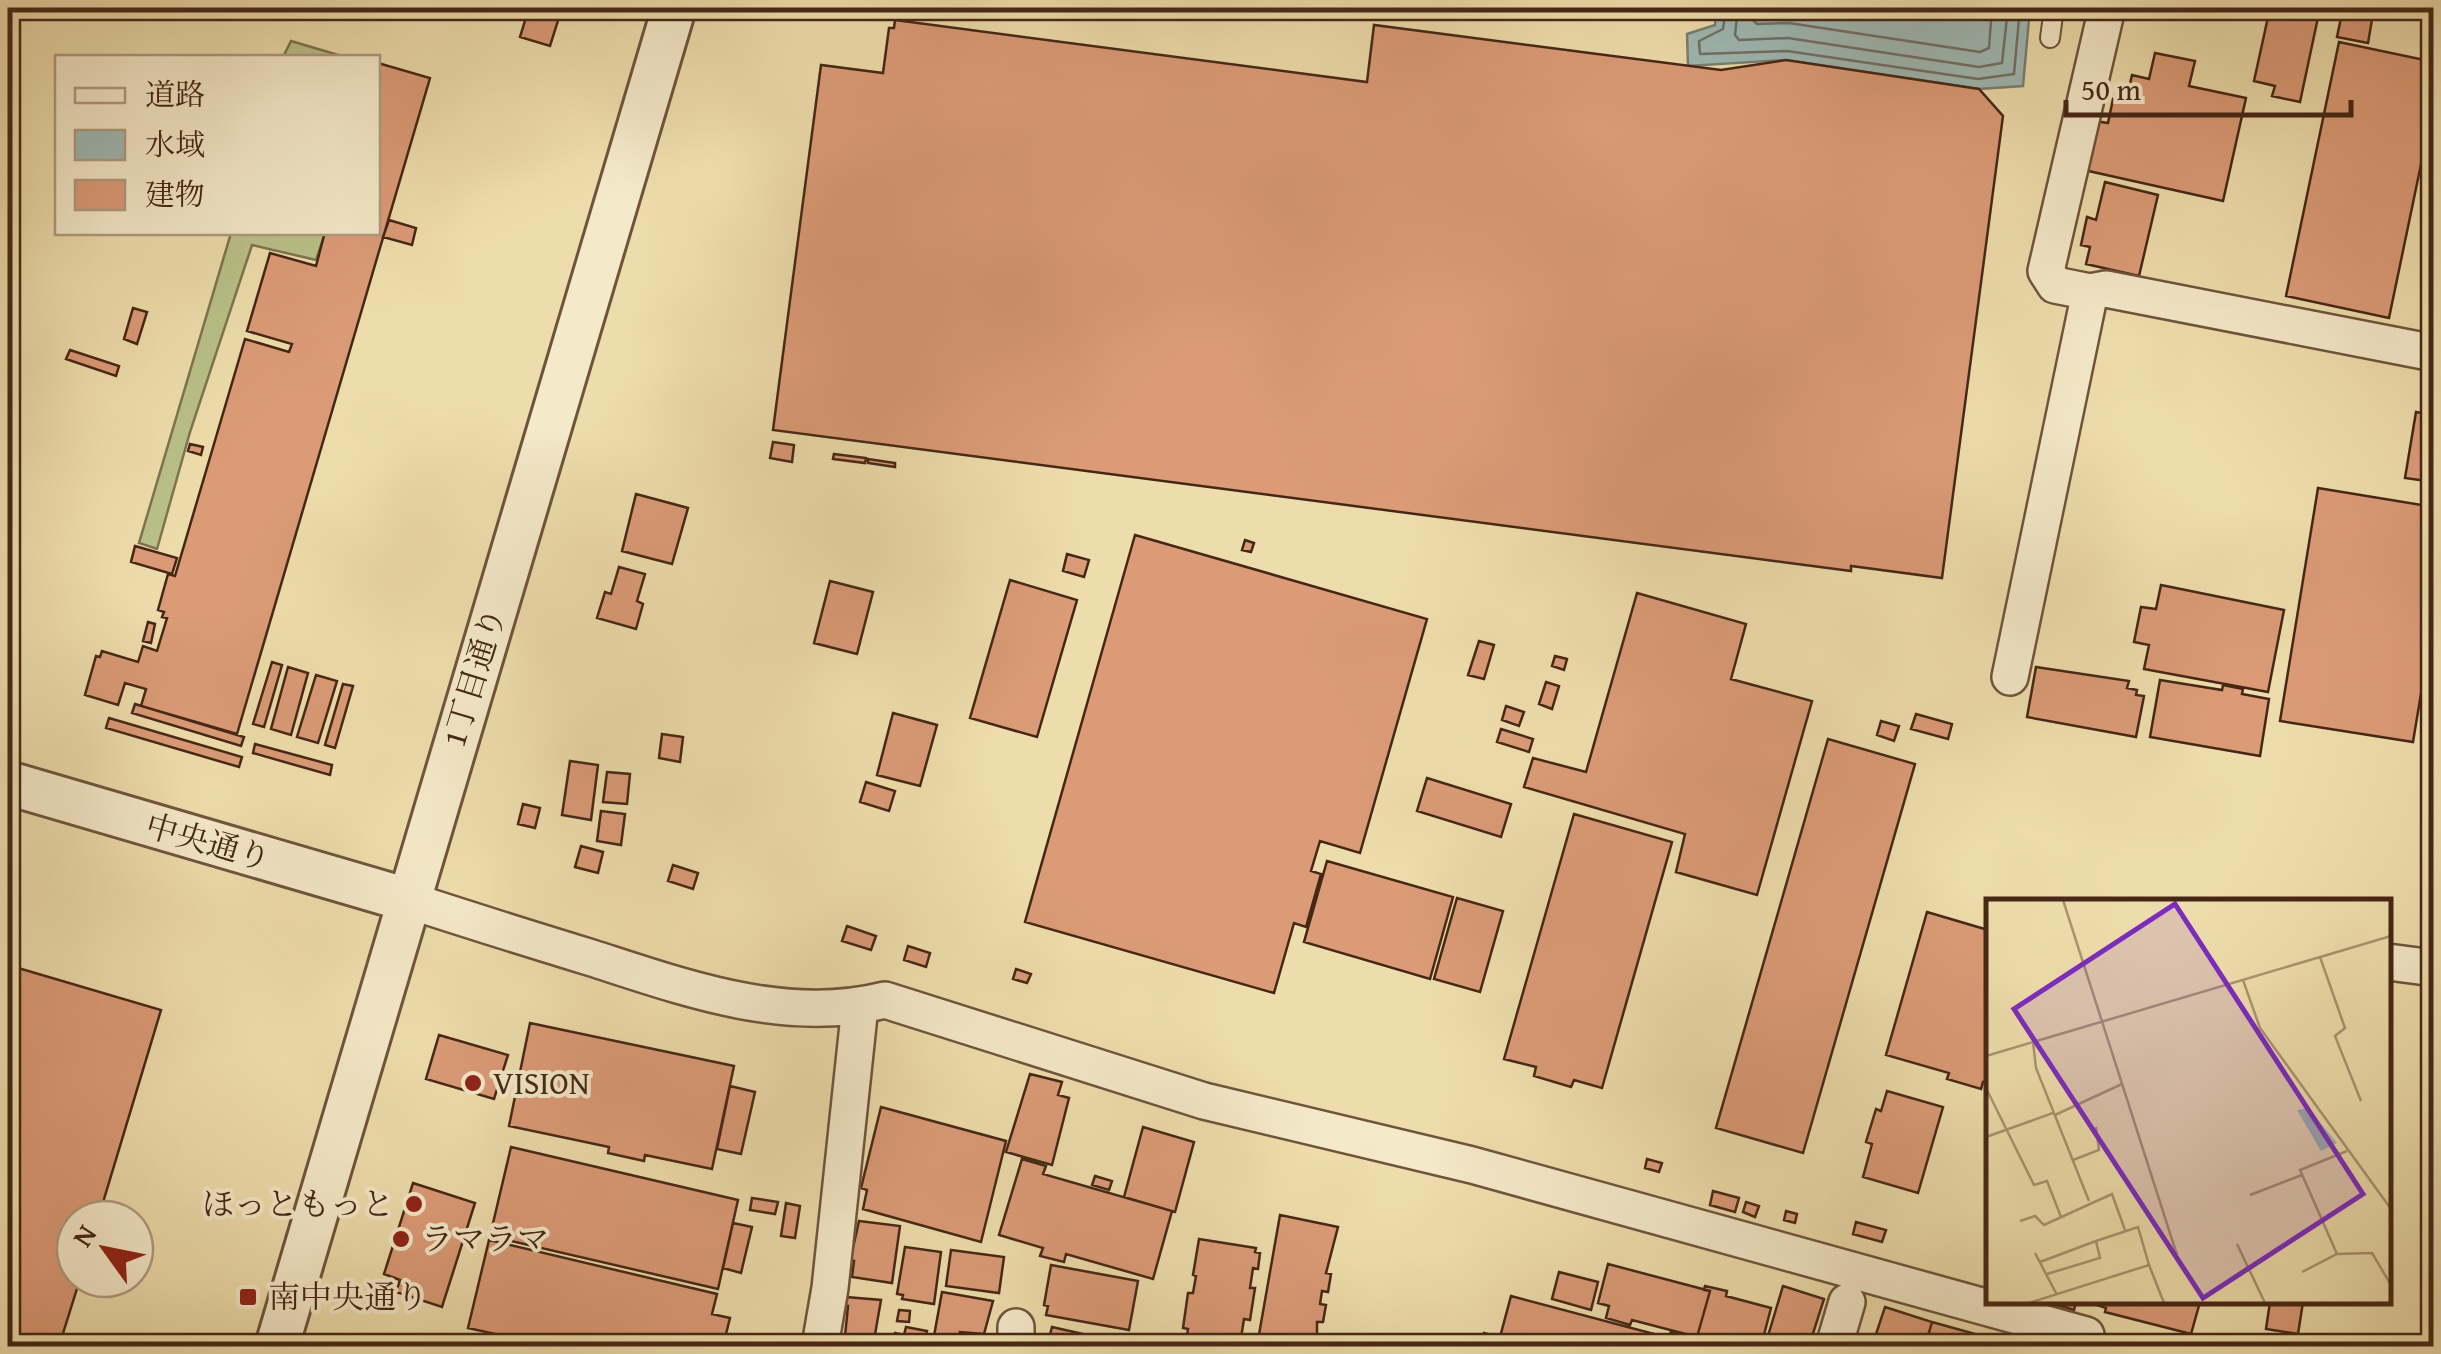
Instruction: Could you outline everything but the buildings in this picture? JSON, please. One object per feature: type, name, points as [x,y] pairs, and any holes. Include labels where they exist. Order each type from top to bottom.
[{"type":"street","name":"1丁目通り","points":[[277,1346],[674,8]]},
{"type":"street","points":[[2107,8],[2046,271],[2055,285],[2090,292],[2106,289],[2434,353]]},
{"type":"street","points":[[2010,677],[2090,292]]},
{"type":"street","name":"中央通り","points":[[8,784],[408,900]]},
{"type":"street","points":[[408,900],[709,995],[765,1006],[860,1006],[885,1000],[1204,1101],[1472,1165],[2086,1335]]},
{"type":"street","points":[[2391,962],[2434,968]]},
{"type":"street","points":[[820,1346],[830,1288],[860,1006]]},
{"type":"street","points":[[1834,1346],[1847,1302]]},
{"type":"lane","points":[[2050,38],[2054,8]]},
{"type":"green space","points":[[291,41],[338,55],[284,55]]},
{"type":"green space","points":[[230,235],[324,235],[316,260],[252,245],[190,432],[157,549],[139,543]]},
{"type":"water","points":[[1716,8],[2030,8],[2023,86],[1979,89],[1786,60],[1688,66],[1687,34],[1715,25]]},
{"type":"place","name":"VISION","points":[[473,1083]]},
{"type":"place","name":"ほっともっと","points":[[414,1204]]},
{"type":"place","name":"ラマラマ","points":[[401,1239]]},
{"type":"place","name":"南中央通り","points":[[248,1297]]}]
